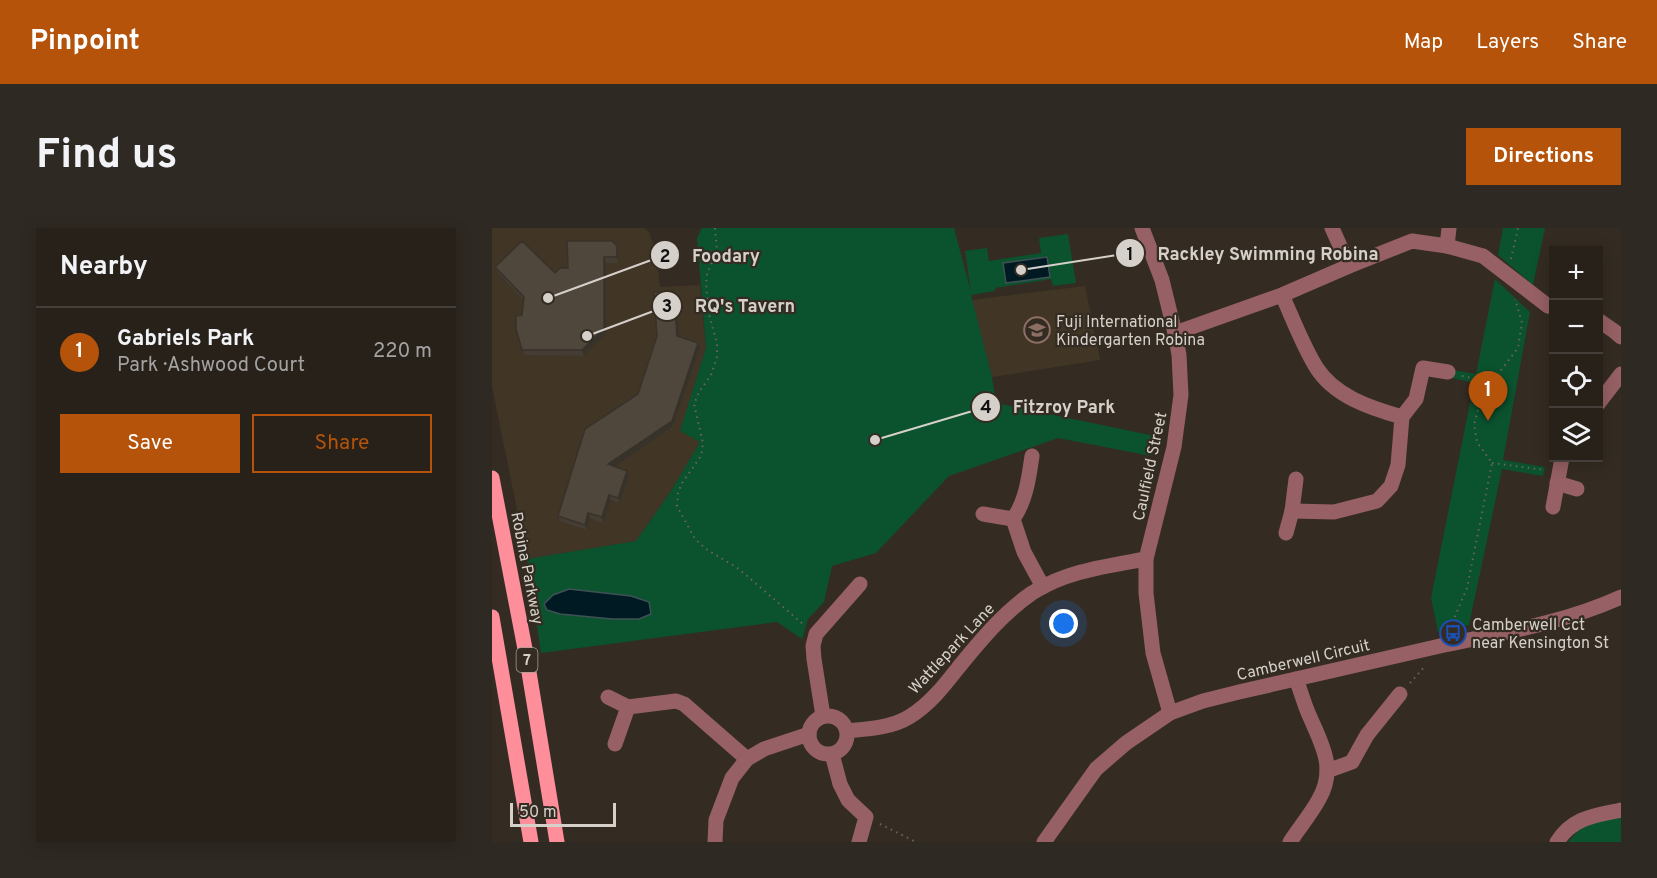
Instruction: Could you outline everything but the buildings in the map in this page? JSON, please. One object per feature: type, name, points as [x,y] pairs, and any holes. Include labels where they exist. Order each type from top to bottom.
[{"type":"main road","name":"Robina Parkway","points":[[492,478],[526,654],[557,842]]},
{"type":"main road","name":"7","points":[[492,617],[531,842]]},
{"type":"street","name":"Caulfield Street","points":[[1142,228],[1161,280],[1179,355],[1181,395],[1174,447],[1146,559],[1146,593],[1153,653],[1170,713]]},
{"type":"street","points":[[1332,228],[1349,266]]},
{"type":"street","points":[[1447,246],[1449,228]]},
{"type":"street","points":[[1175,333],[1282,295],[1412,241],[1447,246],[1483,256],[1549,306]]},
{"type":"street","points":[[1282,295],[1317,369],[1335,387],[1355,400],[1402,417]]},
{"type":"street","points":[[1603,323],[1621,338]]},
{"type":"street","points":[[1292,510],[1334,512],[1377,501],[1391,486],[1398,465],[1402,417],[1416,399],[1423,368],[1448,372]]},
{"type":"street","points":[[1603,399],[1621,374]]},
{"type":"street","points":[[1013,519],[1019,512],[1024,497],[1032,456]]},
{"type":"street","points":[[1559,471],[1577,489]]},
{"type":"street","points":[[1553,507],[1559,471]]},
{"type":"street","points":[[1286,533],[1296,479]]},
{"type":"street","points":[[983,514],[1013,519]]},
{"type":"street","points":[[1013,519],[1024,552],[1043,587]]},
{"type":"street","name":"Wattlepark Lane","points":[[847,731],[890,724],[908,717],[929,701],[995,625],[1012,609],[1043,587],[1090,570],[1146,559]]},
{"type":"street","points":[[823,716],[814,659],[813,646],[816,634],[860,584]]},
{"type":"street","name":"Camberwell Circuit","points":[[1044,842],[1096,769],[1126,743],[1170,713],[1203,701],[1570,617],[1621,597]]},
{"type":"street","points":[[1290,842],[1320,799],[1326,784],[1327,771],[1322,742],[1307,711],[1296,679]]},
{"type":"street","points":[[1327,771],[1352,762],[1360,744],[1400,694]]},
{"type":"street","points":[[608,698],[628,707],[676,701],[684,704],[747,759]]},
{"type":"street","points":[[615,744],[628,707]]},
{"type":"street","points":[[823,716],[833,716],[840,720],[847,731],[843,747],[832,754],[818,751],[810,740],[812,724],[823,716]]},
{"type":"street","points":[[715,842],[716,820],[732,778],[747,759],[764,749],[809,734]]},
{"type":"street","points":[[832,754],[840,784],[848,800],[866,817],[859,842]]},
{"type":"street","points":[[1557,842],[1569,827],[1577,822],[1621,810]]},
{"type":"path","points":[[715,228],[717,251],[707,274],[706,284],[709,315],[717,343],[717,357],[711,375],[694,404],[703,443],[701,456],[682,483],[677,506],[695,539],[706,549],[739,569],[816,634]]},
{"type":"path","points":[[1400,694],[1443,646],[1467,588],[1491,463],[1477,442],[1474,425],[1482,395],[1518,348],[1522,323],[1507,274],[1518,228]]},
{"type":"path","points":[[1448,372],[1491,382]]},
{"type":"path","points":[[1491,463],[1559,471]]},
{"type":"path","points":[[866,817],[916,842]]},
{"type":"shaded area","points":[[492,228],[644,228],[649,232],[656,252],[660,287],[700,285],[706,348],[701,366],[701,442],[671,491],[636,541],[527,559],[492,386]]},
{"type":"shaded area","name":"Fuji International Kindergarten Robina","points":[[1085,286],[1100,360],[992,377],[972,300]]},
{"type":"green space","points":[[702,228],[954,228],[971,292],[965,251],[987,248],[989,261],[1041,253],[1039,238],[1068,234],[1076,283],[1053,286],[1051,279],[995,288],[995,291],[971,295],[992,377],[996,403],[1155,436],[1151,456],[1058,438],[949,476],[876,553],[832,566],[824,602],[808,619],[802,639],[777,622],[541,653],[527,559],[636,541],[671,491],[700,442],[680,431],[706,348],[697,238]]},
{"type":"green space","points":[[1503,228],[1545,228],[1533,285],[1498,255]]},
{"type":"green space","points":[[1495,279],[1530,312],[1503,460],[1545,467],[1543,476],[1502,469],[1469,625],[1438,632],[1431,598],[1474,383],[1452,378],[1453,370],[1476,374]]},
{"type":"green space","points":[[1621,814],[1621,842],[1568,842],[1577,832],[1577,826]]},
{"type":"water","points":[[1047,257],[1050,277],[1006,283],[1003,263]]},
{"type":"water","points":[[569,589],[631,596],[649,602],[651,614],[639,619],[612,619],[560,614],[547,610],[544,604],[553,595]]},
{"type":"place","name":"Rackley Swimming Robina","points":[[1021,270]]},
{"type":"place","name":"Foodary","points":[[548,298]]},
{"type":"place","name":"Fuji International Kindergarten Robina","points":[[1037,330]]},
{"type":"place","name":"RQ's Tavern","points":[[587,336]]},
{"type":"place","name":"Gabriels Park","points":[[1488,421]]},
{"type":"place","name":"Fitzroy Park","points":[[875,440]]},
{"type":"place","name":"Camberwell Cct near Kensington St","points":[[1453,633]]}]
